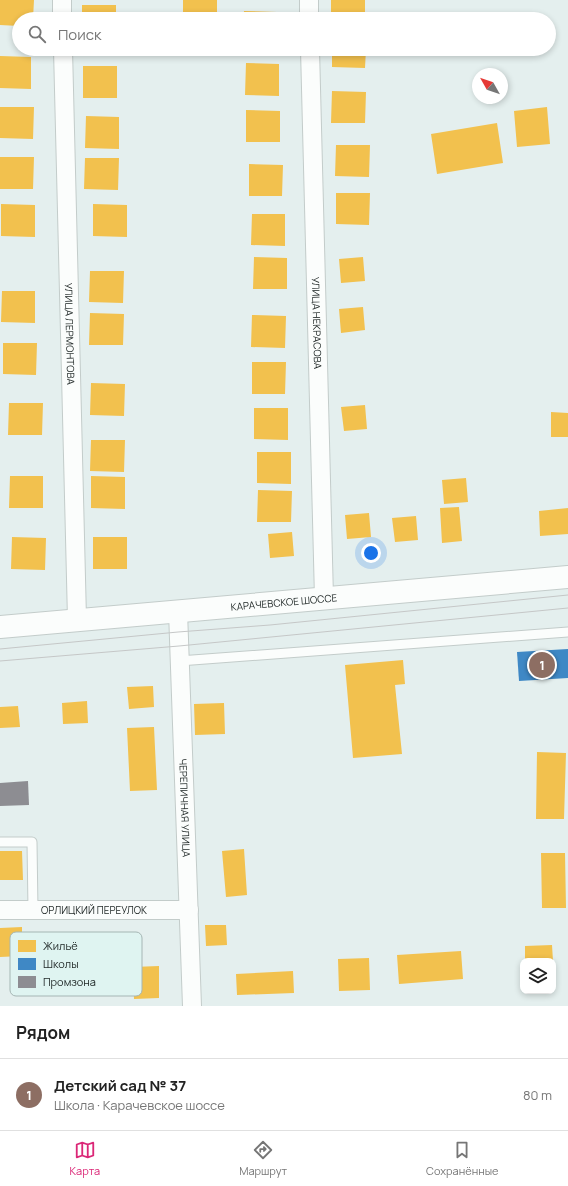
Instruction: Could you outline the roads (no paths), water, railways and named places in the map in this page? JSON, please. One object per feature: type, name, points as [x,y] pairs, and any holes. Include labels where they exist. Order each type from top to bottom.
[{"type":"highway","name":"КАРАЧЕВСКОЕ ШОССЕ","points":[[0,626],[568,577]]},
{"type":"street","points":[[62,0],[62,12]]},
{"type":"street","points":[[309,0],[309,12]]},
{"type":"street","name":"УЛИЦА ЛЕРМОНТОВА","points":[[63,56],[78,619]]},
{"type":"street","name":"УЛИЦА НЕКРАСОВА","points":[[310,56],[324,598]]},
{"type":"street","name":"ЧЕРЕПИЧНАЯ УЛИЦА","points":[[178,611],[192,1006]]},
{"type":"street","name":"ОРЛИЦКИЙ ПЕРЕУЛОК","points":[[0,910],[189,910]]},
{"type":"lane","points":[[180,662],[568,632]]},
{"type":"lane","points":[[0,842],[32,842],[33,910]]},
{"type":"tram line","points":[[0,649],[270,625],[568,595]]},
{"type":"tram line","points":[[0,661],[179,646],[568,608]]},
{"type":"place","name":"Детский сад № 37","points":[[542,665]]}]
